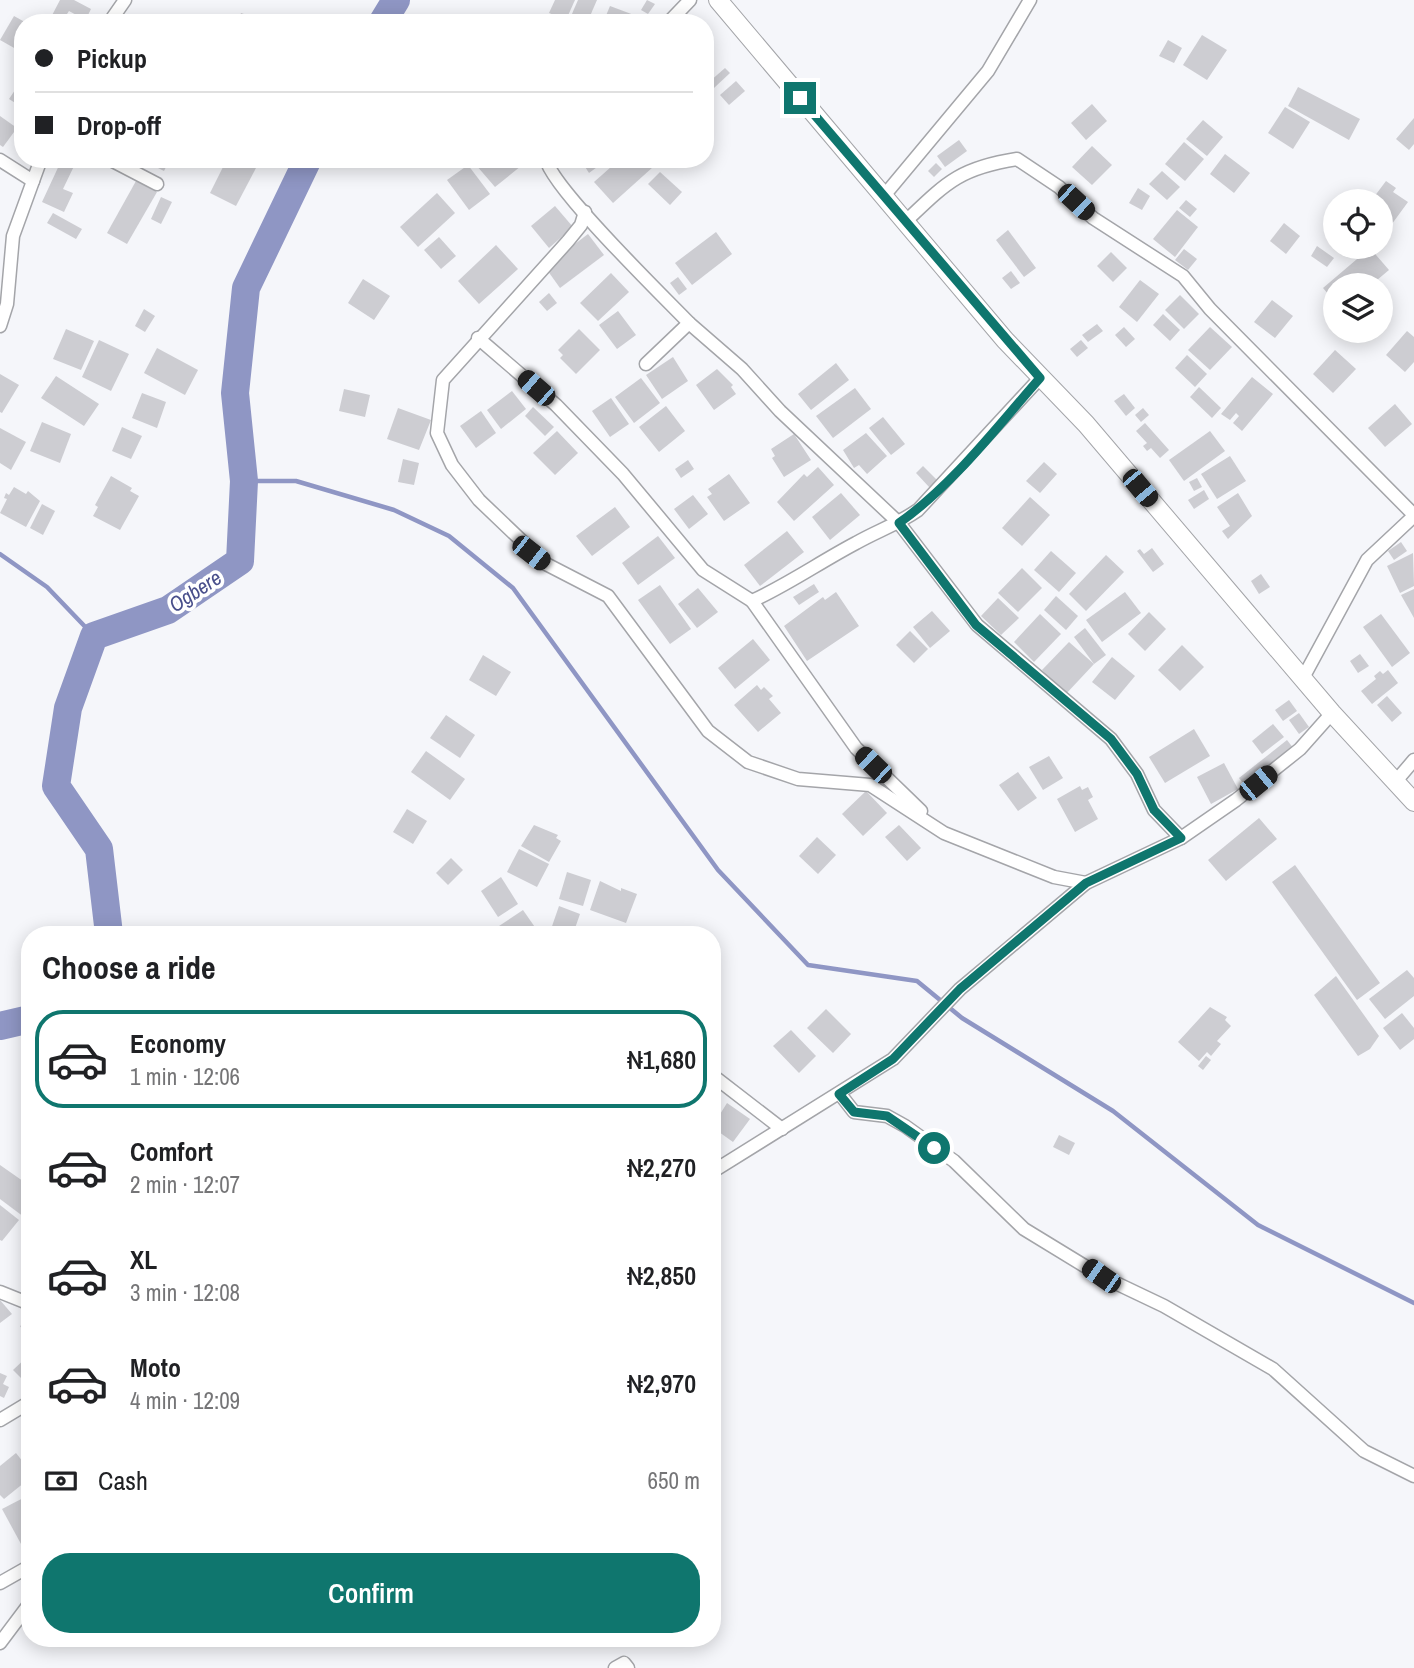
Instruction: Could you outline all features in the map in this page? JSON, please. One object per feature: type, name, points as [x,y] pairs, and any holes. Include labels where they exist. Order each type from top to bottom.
[{"type":"main road","points":[[718,0],[883,197],[1040,378],[1086,424],[1332,713],[1414,802]]},
{"type":"street","points":[[677,14],[690,0]]},
{"type":"street","points":[[883,197],[988,71],[1030,0]]},
{"type":"street","points":[[905,222],[943,187],[974,167],[1017,159],[1059,187],[1093,218],[1183,276],[1210,309],[1414,516],[1367,560],[1303,678]]},
{"type":"street","points":[[0,160],[33,181]]},
{"type":"street","points":[[0,326],[7,304],[7,236],[38,168]]},
{"type":"street","points":[[126,168],[156,184]]},
{"type":"street","points":[[548,168],[585,212],[689,323],[742,369],[780,411],[899,523],[976,625],[1111,739],[1137,774],[1154,810],[1181,838]]},
{"type":"street","points":[[585,212],[581,225],[568,241],[443,380],[437,433],[452,465],[479,500],[546,564],[608,596],[708,731],[748,762],[798,779],[870,785],[944,833],[1054,877],[1086,883]]},
{"type":"street","points":[[646,364],[689,323]]},
{"type":"street","points":[[478,338],[556,405],[585,434],[623,474],[702,570],[752,601],[856,748],[944,833]]},
{"type":"street","points":[[752,601],[800,578],[857,542],[899,523],[918,510],[957,471],[1040,378]]},
{"type":"street","points":[[721,1166],[893,1059],[960,989],[1086,883],[1181,838],[1236,800],[1300,749],[1332,713]]},
{"type":"street","points":[[1396,781],[1414,760]]},
{"type":"street","points":[[721,1082],[782,1129]]},
{"type":"street","points":[[839,1094],[854,1112],[887,1116],[954,1161],[1024,1229],[1101,1276],[1164,1306],[1273,1369],[1364,1451],[1414,1476]]},
{"type":"street","points":[[0,1292],[21,1298]]},
{"type":"street","points":[[0,1420],[21,1407]]},
{"type":"street","points":[[0,1583],[21,1571]]},
{"type":"street","points":[[0,1643],[21,1615]]},
{"type":"street","points":[[615,1668],[624,1663],[628,1668]]},
{"type":"building","points":[[60,0],[74,0],[91,9],[88,14],[74,14],[69,11],[67,14],[53,14]]},
{"type":"building","points":[[555,0],[575,0],[569,14],[549,13]]},
{"type":"building","points":[[578,0],[597,0],[591,14],[572,14]]},
{"type":"building","points":[[647,0],[655,4],[648,14],[641,10]]},
{"type":"building","points":[[610,6],[631,14],[607,14]]},
{"type":"building","points":[[14,16],[14,48],[0,40]]},
{"type":"building","points":[[1202,35],[1227,50],[1207,80],[1183,65]]},
{"type":"building","points":[[1168,40],[1182,48],[1174,63],[1159,56]]},
{"type":"building","points":[[725,68],[730,73],[714,88],[714,78]]},
{"type":"building","points":[[736,81],[745,91],[729,105],[720,95]]},
{"type":"building","points":[[1298,87],[1360,119],[1349,140],[1288,106]]},
{"type":"building","points":[[1092,104],[1107,121],[1086,140],[1071,123]]},
{"type":"building","points":[[1285,107],[1310,122],[1293,149],[1268,133]]},
{"type":"building","points":[[0,116],[14,126],[14,132],[3,147],[0,145]]},
{"type":"building","points":[[1414,118],[1414,144],[1409,150],[1396,139]]},
{"type":"building","points":[[1203,120],[1223,137],[1207,156],[1186,139]]},
{"type":"building","points":[[959,140],[967,151],[945,167],[937,156]]},
{"type":"building","points":[[1184,142],[1204,159],[1185,181],[1165,164]]},
{"type":"building","points":[[1092,146],[1112,165],[1092,185],[1072,167]]},
{"type":"building","points":[[1225,154],[1250,173],[1234,193],[1210,174]]},
{"type":"building","points":[[936,163],[942,169],[934,177],[928,171]]},
{"type":"building","points":[[58,168],[73,168],[63,189],[73,193],[64,212],[42,202]]},
{"type":"building","points":[[222,168],[256,168],[236,206],[210,193]]},
{"type":"building","points":[[464,168],[470,168],[490,194],[469,210],[447,180]]},
{"type":"building","points":[[479,168],[519,168],[495,187]]},
{"type":"building","points":[[610,168],[652,168],[613,203],[594,182]]},
{"type":"building","points":[[1162,171],[1180,187],[1167,200],[1149,184]]},
{"type":"building","points":[[660,172],[682,192],[670,205],[648,184]]},
{"type":"building","points":[[136,181],[157,192],[127,244],[107,233]]},
{"type":"building","points":[[1386,181],[1396,188],[1393,192],[1393,189],[1380,189]]},
{"type":"building","points":[[1138,188],[1150,196],[1142,210],[1129,203]]},
{"type":"building","points":[[1393,192],[1408,202],[1393,223]]},
{"type":"building","points":[[437,193],[455,213],[418,247],[400,227]]},
{"type":"building","points":[[161,197],[172,202],[161,224],[151,219]]},
{"type":"building","points":[[1186,200],[1197,209],[1190,217],[1179,208]]},
{"type":"building","points":[[555,206],[573,227],[549,248],[531,226]]},
{"type":"building","points":[[1177,210],[1198,227],[1175,257],[1153,239]]},
{"type":"building","points":[[53,213],[82,229],[76,239],[47,223]]},
{"type":"building","points":[[1284,223],[1300,236],[1286,254],[1270,241]]},
{"type":"building","points":[[1008,230],[1036,268],[1024,277],[996,240]]},
{"type":"building","points":[[716,232],[732,254],[692,285],[675,263]]},
{"type":"building","points":[[588,234],[604,255],[560,288],[545,267]]},
{"type":"building","points":[[439,237],[456,256],[441,269],[424,250]]},
{"type":"building","points":[[496,245],[518,269],[479,304],[458,281]]},
{"type":"building","points":[[1317,246],[1323,250],[1323,259],[1333,259],[1327,267],[1311,256]]},
{"type":"building","points":[[1184,249],[1197,259],[1188,270],[1175,260]]},
{"type":"building","points":[[1111,252],[1127,268],[1113,282],[1097,266]]},
{"type":"building","points":[[1357,259],[1380,259],[1389,270],[1385,273],[1341,273]]},
{"type":"building","points":[[1011,271],[1020,283],[1011,289],[1002,278]]},
{"type":"building","points":[[611,273],[629,292],[598,321],[580,303]]},
{"type":"building","points":[[678,277],[687,289],[679,295],[670,283]]},
{"type":"building","points":[[363,279],[390,296],[374,320],[348,303]]},
{"type":"building","points":[[1140,280],[1159,294],[1137,322],[1119,307]]},
{"type":"building","points":[[549,293],[557,303],[547,311],[539,302]]},
{"type":"building","points":[[1180,295],[1199,314],[1184,329],[1165,310]]},
{"type":"building","points":[[1272,300],[1293,316],[1275,338],[1254,322]]},
{"type":"building","points":[[144,309],[155,316],[145,332],[135,326]]},
{"type":"building","points":[[618,311],[636,335],[617,349],[599,325]]},
{"type":"building","points":[[1163,314],[1180,330],[1170,341],[1153,325]]},
{"type":"building","points":[[1097,324],[1103,331],[1088,342],[1082,335]]},
{"type":"building","points":[[1124,327],[1135,339],[1126,347],[1115,335]]},
{"type":"building","points":[[1210,327],[1232,347],[1210,370],[1188,350]]},
{"type":"building","points":[[66,329],[94,341],[81,370],[53,359]]},
{"type":"building","points":[[579,329],[600,350],[576,374],[560,358],[563,355],[558,350]]},
{"type":"building","points":[[1407,331],[1414,337],[1414,362],[1405,372],[1386,355]]},
{"type":"building","points":[[99,340],[129,354],[111,391],[82,377]]},
{"type":"building","points":[[1081,340],[1088,348],[1077,357],[1070,349]]},
{"type":"building","points":[[157,348],[198,370],[185,395],[144,373]]},
{"type":"building","points":[[1335,350],[1356,369],[1333,393],[1313,374]]},
{"type":"building","points":[[1187,355],[1207,374],[1195,387],[1175,368]]},
{"type":"building","points":[[673,357],[688,381],[662,399],[646,375]]},
{"type":"building","points":[[836,363],[849,380],[811,410],[798,394]]},
{"type":"building","points":[[717,369],[733,385],[731,387],[736,394],[714,410],[696,385]]},
{"type":"building","points":[[0,374],[19,385],[2,413],[0,412]]},
{"type":"building","points":[[56,376],[99,404],[84,426],[41,398]]},
{"type":"building","points":[[1252,377],[1273,394],[1242,431],[1233,423],[1239,416],[1236,413],[1230,420],[1221,414]]},
{"type":"building","points":[[641,378],[660,403],[634,423],[615,397]]},
{"type":"building","points":[[1199,387],[1221,408],[1212,418],[1190,397]]},
{"type":"building","points":[[855,388],[871,409],[833,438],[816,416]]},
{"type":"building","points":[[344,389],[370,395],[365,417],[339,411]]},
{"type":"building","points":[[512,391],[526,409],[501,429],[487,410]]},
{"type":"building","points":[[142,393],[166,402],[157,428],[132,418]]},
{"type":"building","points":[[1124,394],[1135,408],[1126,416],[1114,401]]},
{"type":"building","points":[[611,398],[629,424],[610,437],[592,411]]},
{"type":"building","points":[[1395,404],[1412,424],[1385,447],[1368,428]]},
{"type":"building","points":[[666,406],[685,431],[659,452],[639,427]]},
{"type":"building","points":[[533,407],[554,427],[545,436],[525,416]]},
{"type":"building","points":[[398,408],[431,420],[419,450],[387,439]]},
{"type":"building","points":[[1143,408],[1149,415],[1141,422],[1135,415]]},
{"type":"building","points":[[481,411],[496,433],[476,448],[460,426]]},
{"type":"building","points":[[883,417],[905,444],[891,455],[869,428]]},
{"type":"building","points":[[42,422],[71,434],[60,463],[30,451]]},
{"type":"building","points":[[1145,423],[1169,450],[1160,458],[1151,448],[1147,451],[1143,446],[1147,443],[1136,431]]},
{"type":"building","points":[[122,427],[142,436],[131,459],[112,451]]},
{"type":"building","points":[[0,428],[26,442],[11,470],[0,463]]},
{"type":"building","points":[[557,431],[578,453],[555,475],[533,453]]},
{"type":"building","points":[[1210,431],[1225,451],[1184,481],[1169,460]]},
{"type":"building","points":[[866,433],[887,456],[867,474],[859,465],[854,468],[843,450]]},
{"type":"building","points":[[794,434],[811,460],[784,477],[772,458],[775,456],[771,449]]},
{"type":"building","points":[[1230,456],[1246,481],[1217,499],[1201,474]]},
{"type":"building","points":[[403,459],[419,463],[414,485],[398,482]]},
{"type":"building","points":[[688,460],[694,469],[681,478],[675,469]]},
{"type":"building","points":[[1044,462],[1057,474],[1040,493],[1026,481]]},
{"type":"building","points":[[923,466],[938,481],[930,488],[916,473]]},
{"type":"building","points":[[818,467],[834,485],[794,521],[777,502],[804,474],[807,477]]},
{"type":"building","points":[[729,474],[750,503],[724,521],[707,497],[712,494],[708,489]]},
{"type":"building","points":[[111,476],[132,488],[130,491],[139,496],[120,530],[93,516],[98,507],[95,505]]},
{"type":"building","points":[[1197,478],[1202,487],[1194,491],[1189,482]]},
{"type":"building","points":[[14,487],[26,494],[28,491],[40,501],[26,527],[0,513],[7,499],[4,498],[6,493],[9,495]]},
{"type":"building","points":[[1204,490],[1209,499],[1194,509],[1188,500]]},
{"type":"building","points":[[841,493],[860,515],[830,540],[812,517]]},
{"type":"building","points":[[1238,493],[1252,516],[1228,539],[1222,531],[1230,526],[1217,507]]},
{"type":"building","points":[[693,495],[708,514],[689,529],[674,509]]},
{"type":"building","points":[[1030,497],[1050,515],[1022,546],[1002,528]]},
{"type":"building","points":[[42,504],[55,511],[43,535],[30,528]]},
{"type":"building","points":[[615,507],[630,527],[592,556],[576,536]]},
{"type":"building","points":[[787,531],[804,552],[760,586],[744,565]]},
{"type":"building","points":[[658,536],[675,558],[638,585],[622,563]]},
{"type":"building","points":[[1401,542],[1407,551],[1394,560],[1388,551]]},
{"type":"building","points":[[1152,548],[1164,564],[1153,572],[1137,551],[1140,549],[1144,554]]},
{"type":"building","points":[[1051,551],[1076,573],[1059,592],[1034,570]]},
{"type":"building","points":[[1413,553],[1414,586],[1400,593],[1387,566]]},
{"type":"building","points":[[1106,555],[1124,572],[1086,611],[1069,594]]},
{"type":"building","points":[[1022,568],[1042,588],[1018,612],[998,593]]},
{"type":"building","points":[[1261,574],[1270,587],[1259,594],[1251,581]]},
{"type":"building","points":[[814,584],[819,592],[799,605],[793,597]]},
{"type":"building","points":[[660,585],[691,629],[670,644],[638,600]]},
{"type":"building","points":[[698,588],[718,612],[697,628],[678,604]]},
{"type":"building","points":[[1414,589],[1414,618],[1401,595]]},
{"type":"building","points":[[836,592],[859,626],[807,661],[784,626],[823,597],[825,600]]},
{"type":"building","points":[[1125,592],[1141,613],[1102,642],[1086,620]]},
{"type":"building","points":[[1056,596],[1078,616],[1066,630],[1044,610]]},
{"type":"building","points":[[998,598],[1019,618],[1001,635],[981,616]]},
{"type":"building","points":[[932,611],[950,631],[930,648],[913,627]]},
{"type":"building","points":[[1149,612],[1166,629],[1145,651],[1128,634]]},
{"type":"building","points":[[1040,614],[1061,634],[1034,662],[1014,642]]},
{"type":"building","points":[[1381,614],[1410,653],[1392,667],[1363,627]]},
{"type":"building","points":[[1085,628],[1106,655],[1094,664],[1074,637]]},
{"type":"building","points":[[910,631],[928,649],[914,663],[896,645]]},
{"type":"building","points":[[753,639],[770,660],[735,689],[718,668]]},
{"type":"building","points":[[1069,642],[1094,664],[1064,696],[1042,670]]},
{"type":"building","points":[[1182,645],[1204,667],[1180,691],[1158,670]]},
{"type":"building","points":[[1360,654],[1369,666],[1358,673],[1350,661]]},
{"type":"building","points":[[483,655],[511,672],[496,696],[469,680]]},
{"type":"building","points":[[1112,657],[1135,676],[1115,700],[1092,682]]},
{"type":"building","points":[[1388,670],[1398,683],[1372,704],[1361,691],[1376,679],[1374,676],[1380,671],[1383,674]]},
{"type":"building","points":[[757,685],[761,690],[764,687],[773,696],[769,699],[781,713],[758,732],[734,705]]},
{"type":"building","points":[[1387,696],[1402,713],[1392,722],[1377,705]]},
{"type":"building","points":[[1289,700],[1297,711],[1283,721],[1275,710]]},
{"type":"building","points":[[1299,713],[1309,727],[1299,734],[1289,720]]},
{"type":"building","points":[[446,715],[475,735],[460,758],[430,738]]},
{"type":"building","points":[[1273,724],[1284,737],[1262,754],[1252,741]]},
{"type":"building","points":[[1194,729],[1210,756],[1165,783],[1149,757]]},
{"type":"building","points":[[1287,740],[1294,749],[1246,787],[1239,778]]},
{"type":"building","points":[[426,751],[465,779],[450,800],[411,772]]},
{"type":"building","points":[[1049,756],[1063,778],[1043,790],[1029,767]]},
{"type":"building","points":[[1224,763],[1238,789],[1211,804],[1197,777]]},
{"type":"building","points":[[1018,772],[1037,798],[1018,811],[999,785]]},
{"type":"building","points":[[1080,786],[1082,790],[1088,787],[1093,797],[1088,800],[1098,819],[1075,832],[1057,799]]},
{"type":"building","points":[[866,791],[887,813],[863,836],[842,814]]},
{"type":"building","points":[[407,809],[427,821],[413,844],[393,832]]},
{"type":"building","points":[[1259,818],[1277,839],[1226,881],[1208,860]]},
{"type":"building","points":[[534,825],[558,835],[556,838],[561,841],[549,862],[521,846]]},
{"type":"building","points":[[899,825],[921,848],[907,861],[885,837]]},
{"type":"building","points":[[817,837],[836,855],[818,874],[799,856]]},
{"type":"building","points":[[519,849],[549,864],[537,887],[507,872]]},
{"type":"building","points":[[451,858],[463,870],[448,885],[436,873]]},
{"type":"building","points":[[1295,865],[1380,983],[1357,1000],[1272,882]]},
{"type":"building","points":[[567,872],[591,880],[583,906],[559,899]]},
{"type":"building","points":[[501,877],[518,904],[498,917],[481,891]]},
{"type":"building","points":[[600,881],[621,891],[621,888],[637,894],[626,923],[590,910]]},
{"type":"building","points":[[559,906],[580,914],[576,926],[552,926]]},
{"type":"building","points":[[523,910],[534,926],[499,926]]},
{"type":"building","points":[[1407,970],[1414,978],[1414,996],[1385,1019],[1369,999]]},
{"type":"building","points":[[1336,976],[1379,1036],[1370,1049],[1358,1056],[1314,995]]},
{"type":"building","points":[[1210,1007],[1227,1017],[1225,1020],[1231,1026],[1217,1041],[1221,1044],[1211,1056],[1207,1052],[1199,1061],[1178,1042]]},
{"type":"building","points":[[826,1009],[851,1034],[833,1053],[807,1028]]},
{"type":"building","points":[[1402,1013],[1414,1028],[1414,1039],[1400,1050],[1383,1028]]},
{"type":"building","points":[[791,1030],[816,1056],[799,1073],[773,1046]]},
{"type":"building","points":[[1206,1056],[1211,1060],[1203,1070],[1198,1066]]},
{"type":"building","points":[[727,1103],[750,1119],[733,1142],[721,1133],[721,1113]]},
{"type":"building","points":[[1059,1135],[1075,1143],[1069,1155],[1053,1147]]},
{"type":"building","points":[[0,1165],[21,1180],[21,1215],[0,1199]]},
{"type":"building","points":[[0,1205],[19,1220],[2,1241],[0,1240]]},
{"type":"building","points":[[0,1300],[12,1314],[0,1323]]},
{"type":"building","points":[[21,1362],[21,1378],[13,1370]]},
{"type":"building","points":[[0,1373],[7,1376],[3,1384],[9,1387],[4,1398],[0,1396]]},
{"type":"building","points":[[16,1453],[21,1459],[21,1485],[4,1499],[0,1495],[0,1466]]},
{"type":"building","points":[[21,1499],[21,1544],[2,1509]]},
{"type":"waterway","name":"Ogbere","points":[[387,14],[396,0]]},
{"type":"waterway","name":"Ogbere","points":[[108,926],[99,849],[56,786],[68,708],[94,636],[168,610],[240,561],[244,481],[235,393],[246,288],[304,168]]},
{"type":"waterway","points":[[244,481],[296,481],[394,510],[449,536],[513,588],[718,870],[808,965],[917,981],[962,1018],[1113,1111],[1258,1225],[1414,1303]]},
{"type":"waterway","points":[[0,554],[47,587],[94,636]]},
{"type":"waterway","name":"Ogbere","points":[[0,1026],[21,1021]]},
{"type":"route","points":[[800,98],[1040,378],[957,471],[918,510],[899,523],[976,625],[1063,700],[1097,724],[1111,739],[1137,774],[1154,810],[1181,838],[1086,883],[960,989],[893,1059],[839,1094],[854,1112],[887,1116],[934,1148]]}]
